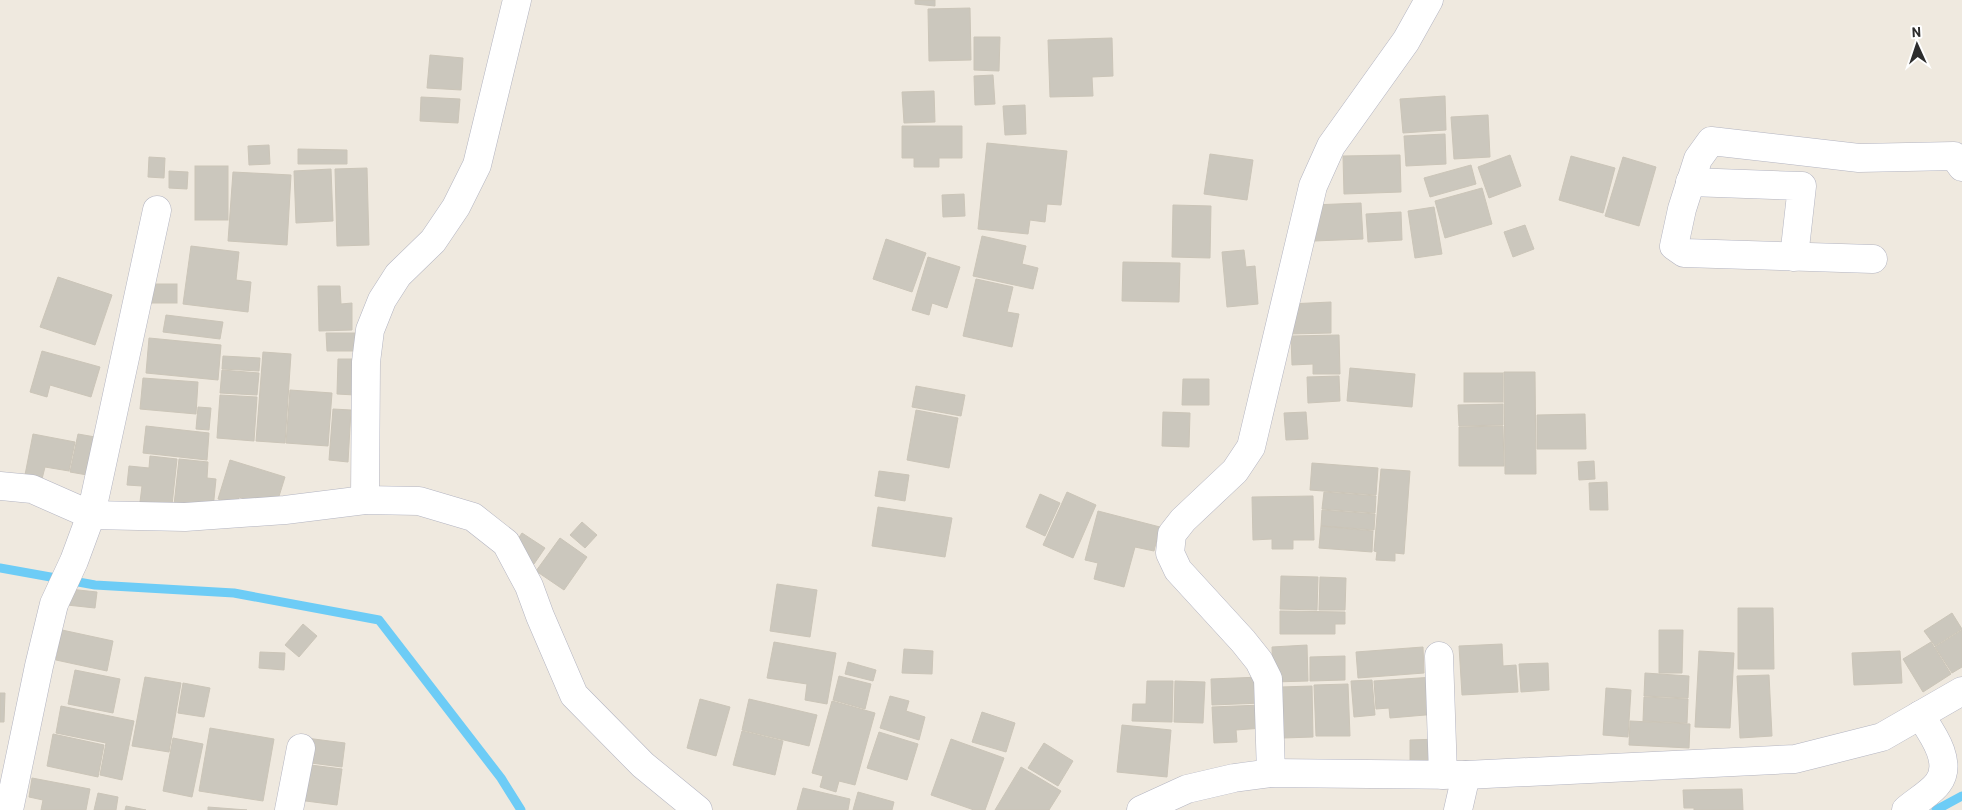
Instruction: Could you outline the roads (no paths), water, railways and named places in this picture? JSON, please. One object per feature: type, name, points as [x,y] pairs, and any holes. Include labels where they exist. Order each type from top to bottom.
[{"type":"street","points":[[365,500],[366,362],[370,330],[382,300],[398,275],[433,241],[456,207],[477,165],[517,0]]},
{"type":"street","points":[[1271,773],[1268,679],[1259,661],[1244,641],[1178,570],[1170,553],[1172,534],[1182,520],[1235,471],[1251,447],[1313,186],[1331,146],[1406,41],[1429,0]]},
{"type":"street","points":[[1873,259],[1684,253],[1674,246],[1682,209],[1698,159],[1711,141],[1859,158],[1954,156],[1962,166]]},
{"type":"street","points":[[1690,182],[1802,186],[1794,257]]},
{"type":"street","points":[[9,810],[54,604],[74,561],[91,515],[157,210]]},
{"type":"street","points":[[0,486],[32,489],[91,515],[185,517],[285,510],[365,500],[419,501],[473,517],[506,544],[529,586],[574,695],[643,765],[698,810]]},
{"type":"street","points":[[1439,656],[1458,810]]},
{"type":"street","points":[[1141,810],[1187,789],[1234,778],[1271,773],[1454,775],[1795,759],[1882,737],[1962,691]]},
{"type":"street","points":[[1906,810],[1938,782],[1943,772],[1942,758],[1935,739],[1920,715]]},
{"type":"street","points":[[289,810],[300,748]]},
{"type":"waterway","points":[[0,568],[95,585],[234,593],[379,620],[501,778],[521,810]]},
{"type":"waterway","points":[[1936,810],[1962,796]]}]
